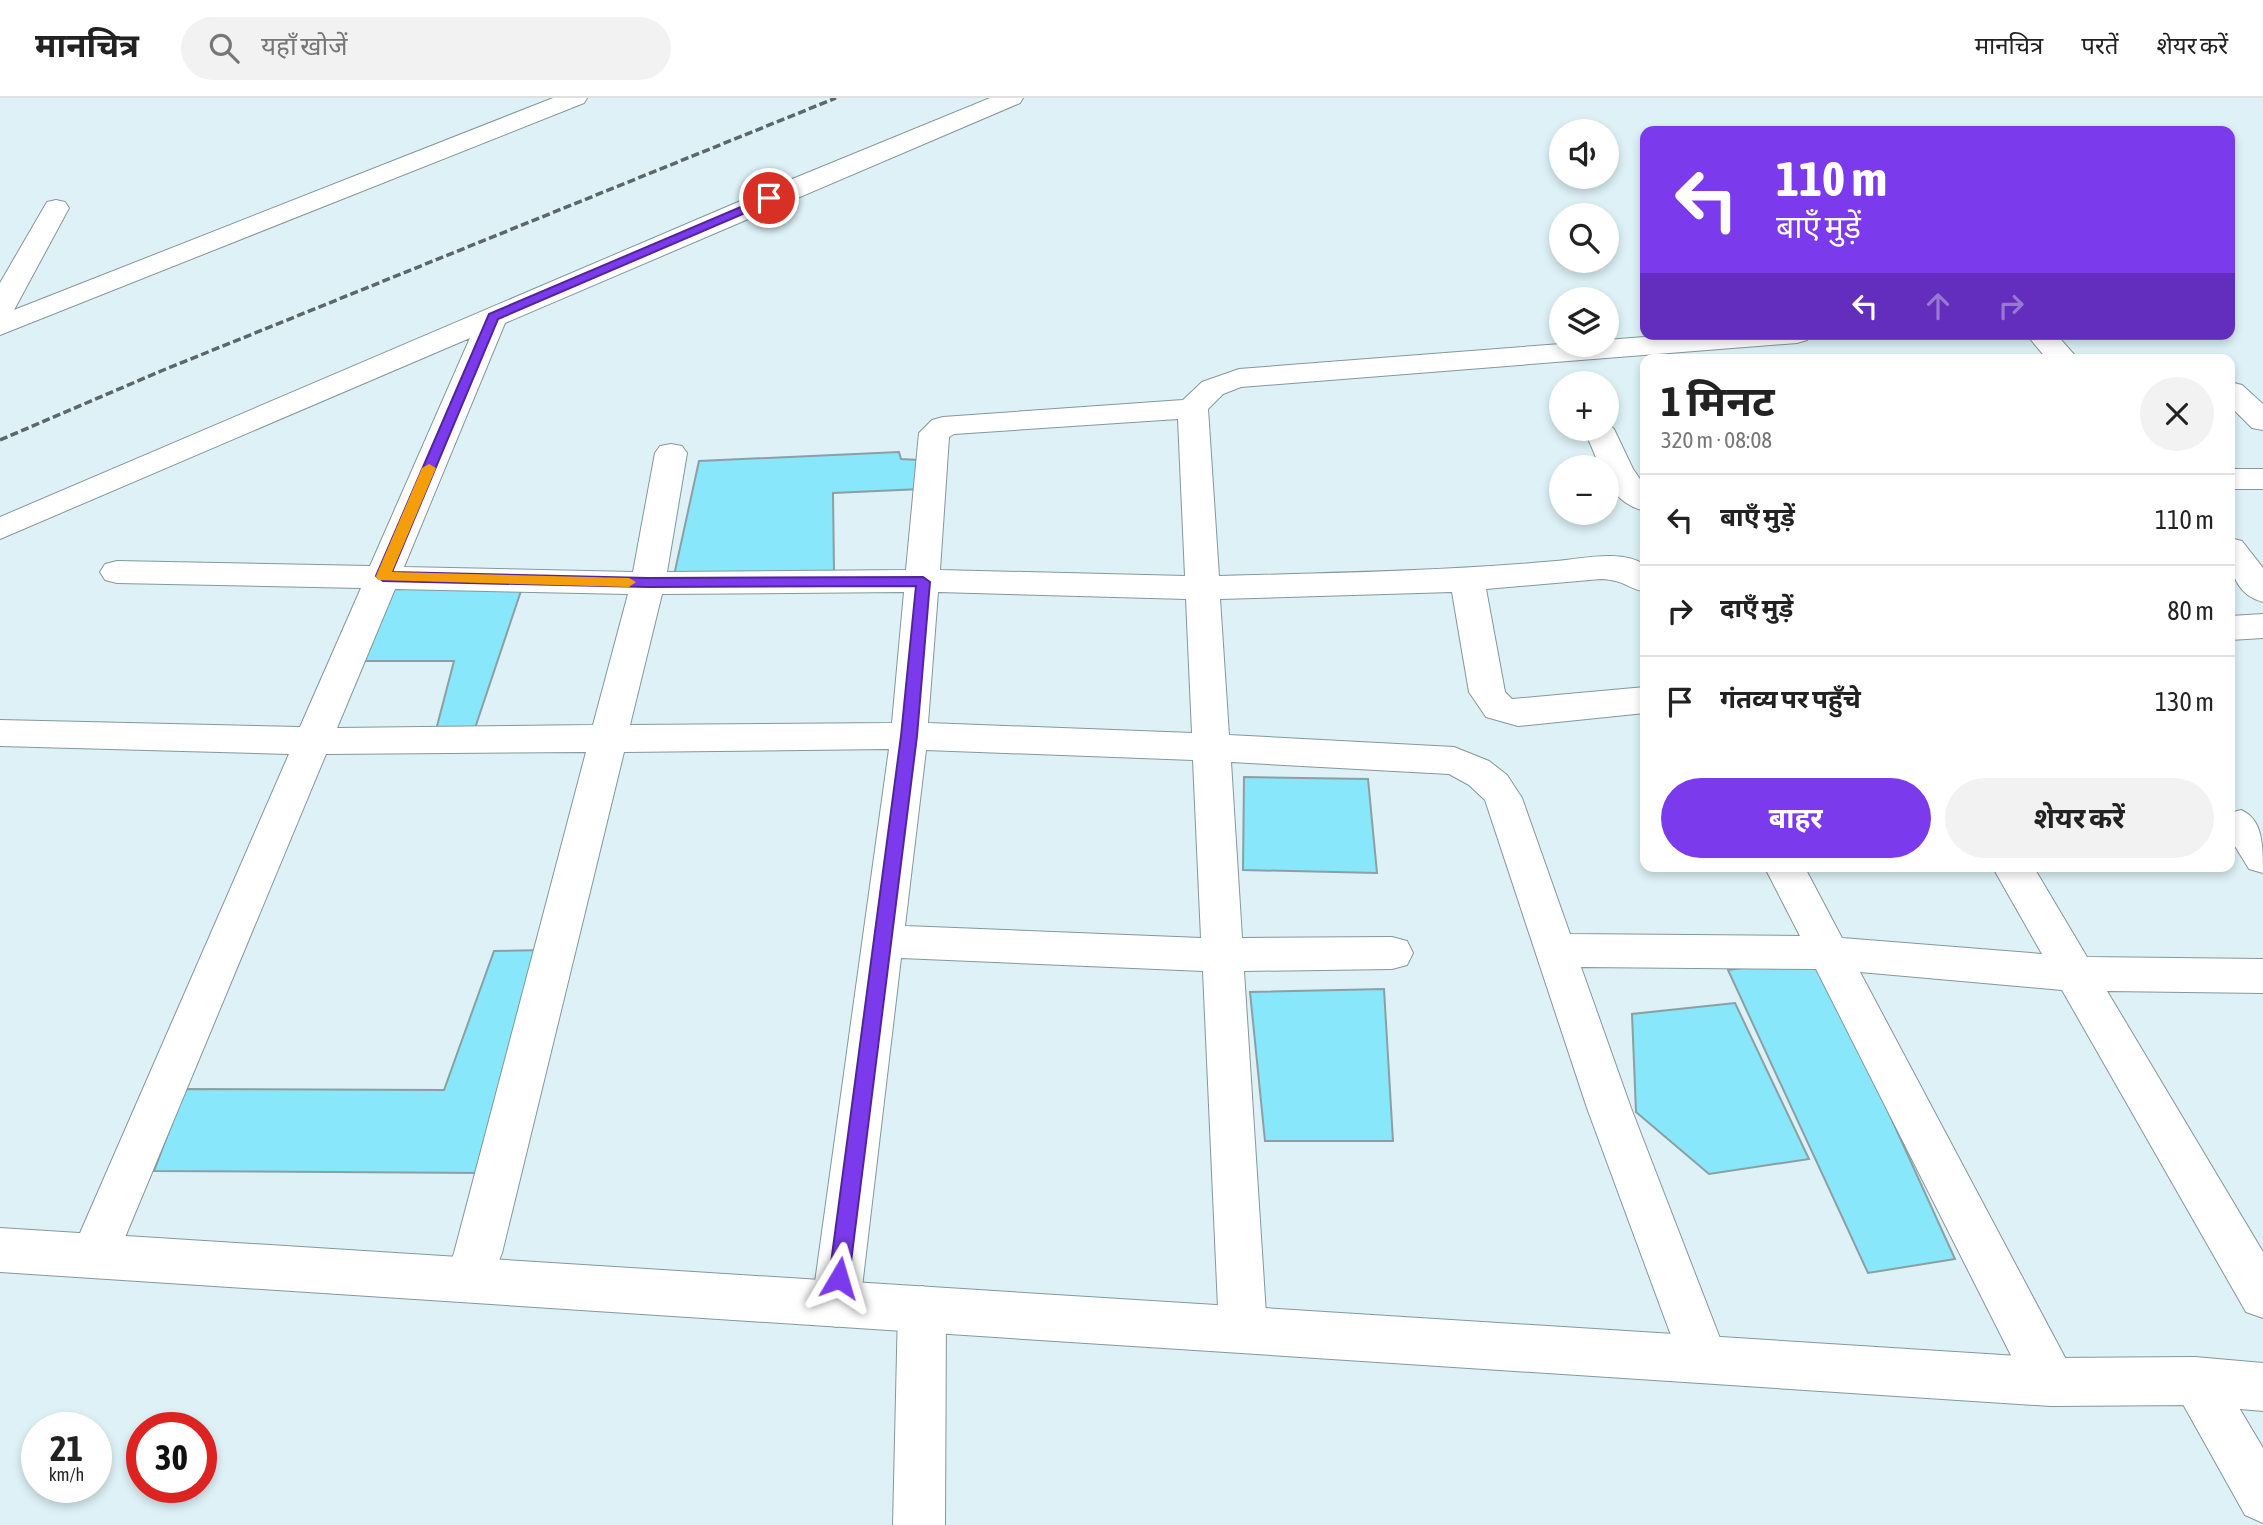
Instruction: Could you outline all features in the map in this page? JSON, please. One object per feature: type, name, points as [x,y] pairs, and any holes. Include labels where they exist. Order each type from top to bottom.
[{"type":"street","points":[[0,326],[575,98]]},
{"type":"street","points":[[0,529],[1011,98]]},
{"type":"street","points":[[0,310],[12,283],[13,260],[51,222],[57,208]]},
{"type":"street","points":[[94,1256],[493,317]]},
{"type":"street","points":[[1619,348],[1723,340]]},
{"type":"street","points":[[2046,340],[2058,354]]},
{"type":"street","points":[[1243,1330],[1225,955],[1193,409],[1201,395],[1212,385],[1239,378],[1549,354]]},
{"type":"street","points":[[2235,395],[2263,421]]},
{"type":"street","points":[[836,1304],[909,736],[934,433],[943,427],[1193,409]]},
{"type":"street","points":[[1605,441],[1625,483],[1640,498]]},
{"type":"street","points":[[468,1280],[481,1240],[610,738],[648,583],[671,453]]},
{"type":"street","points":[[2235,479],[2263,479]]},
{"type":"street","points":[[2235,556],[2263,592]]},
{"type":"street","points":[[117,572],[648,583],[923,582],[1203,589],[1467,580],[1601,568],[1628,569],[1640,577]]},
{"type":"street","points":[[1467,580],[1487,692],[1493,704],[1502,712],[1518,713],[1640,700]]},
{"type":"street","points":[[2235,628],[2263,626]]},
{"type":"street","points":[[0,733],[313,741],[909,736],[1211,747],[1454,761],[1493,781],[1503,798],[1609,1108],[1703,1359]]},
{"type":"street","points":[[2244,823],[2263,858]]},
{"type":"street","points":[[1786,872],[2051,1381]]},
{"type":"street","points":[[2015,872],[2263,1296]]},
{"type":"street","points":[[883,940],[1225,955],[1392,953]]},
{"type":"street","points":[[1556,950],[1830,953],[2074,974],[2263,976]]},
{"type":"street","points":[[0,1250],[2051,1381],[2194,1381],[2263,1387]]},
{"type":"street","points":[[919,1525],[922,1309]]},
{"type":"street","points":[[2194,1381],[2263,1497]]},
{"type":"building","points":[[899,452],[901,459],[919,460],[921,489],[833,493],[834,571],[673,580],[699,461]]},
{"type":"building","points":[[395,585],[522,588],[475,728],[436,730],[454,661],[361,661]]},
{"type":"building","points":[[1244,777],[1368,779],[1377,873],[1243,870]]},
{"type":"building","points":[[545,950],[482,1173],[154,1171],[185,1089],[444,1090],[494,951]]},
{"type":"building","points":[[1818,957],[1955,1259],[1868,1273],[1728,970]]},
{"type":"building","points":[[1384,989],[1393,1141],[1265,1141],[1250,992]]},
{"type":"building","points":[[1735,1003],[1809,1159],[1709,1174],[1636,1112],[1632,1014]]},
{"type":"railway","points":[[0,440],[161,371],[836,98]]},
{"type":"slow traffic","points":[[429,468],[383,576],[629,582]]},
{"type":"route","points":[[769,198],[493,317],[383,576],[648,583],[923,582],[909,736],[839,1278]]}]
